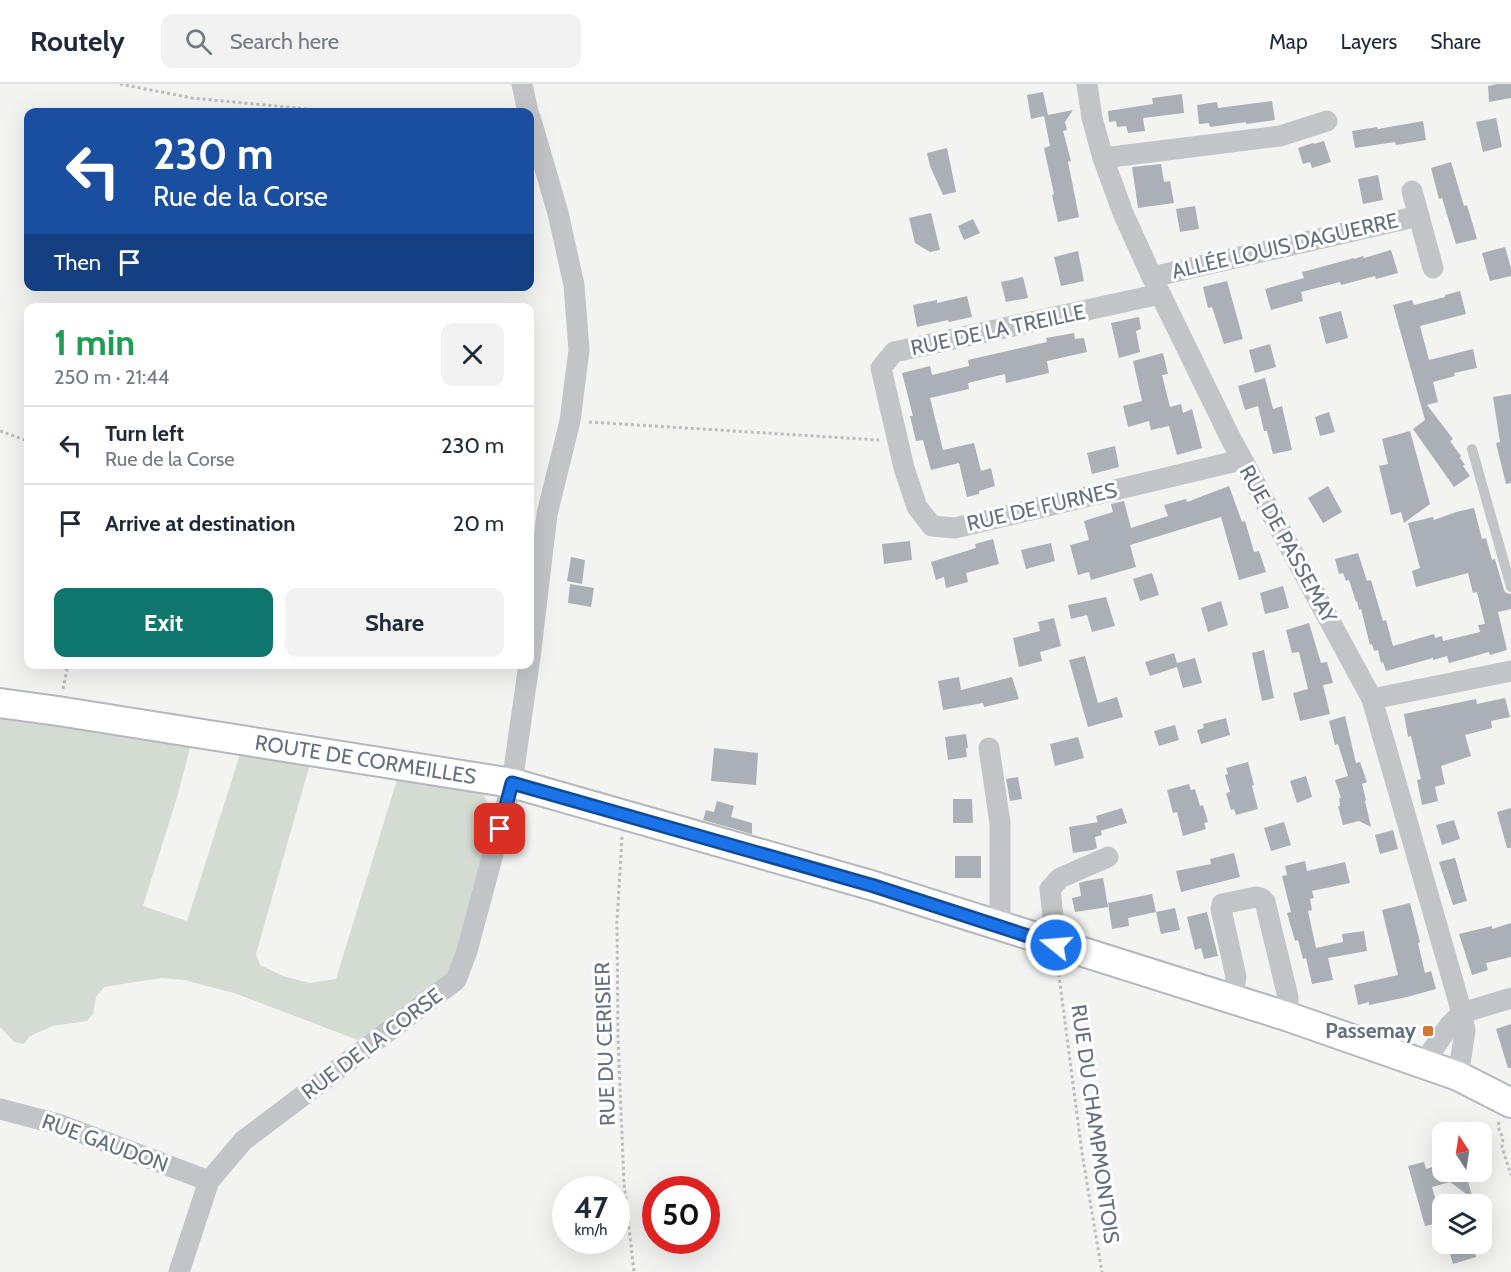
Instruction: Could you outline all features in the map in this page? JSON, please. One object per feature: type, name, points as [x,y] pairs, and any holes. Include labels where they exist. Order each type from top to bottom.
[{"type":"main road","name":"ROUTE DE CORMEILLES","points":[[0,703],[512,783],[874,886],[1286,1016],[1458,1076],[1506,1101]]},
{"type":"street","points":[[522,84],[527,108]]},
{"type":"street","name":"RUE DE PASSEMAY","points":[[1087,84],[1092,118],[1103,158],[1123,213],[1156,286],[1241,460],[1372,699],[1462,1013],[1465,1031],[1458,1076]]},
{"type":"street","points":[[1103,158],[1280,136],[1327,121]]},
{"type":"street","points":[[534,134],[558,213],[574,285],[579,350],[570,421],[548,514],[534,626]]},
{"type":"street","name":"ALLÉE LOUIS DAGUERRE","points":[[1412,191],[1433,268]]},
{"type":"street","name":"ALLÉE LOUIS DAGUERRE","points":[[1156,286],[1419,216]]},
{"type":"street","name":"RUE DE LA TREILLE","points":[[898,441],[881,368],[894,352],[1156,286]]},
{"type":"street","name":"RUE DE FURNES","points":[[898,441],[917,507],[932,526],[955,528],[1241,460]]},
{"type":"street","name":"RUE DE LA CORSE","points":[[179,1272],[208,1180],[243,1141],[456,980],[467,951],[512,783],[528,669]]},
{"type":"street","points":[[1372,699],[1511,671]]},
{"type":"street","points":[[989,748],[1000,824],[1000,927]]},
{"type":"street","points":[[1056,945],[1050,889],[1060,878],[1108,857]]},
{"type":"street","points":[[1232,999],[1236,977],[1221,904],[1261,898],[1265,902],[1288,997],[1286,1016]]},
{"type":"street","points":[[1423,1064],[1449,1026],[1462,1013],[1511,998]]},
{"type":"street","name":"RUE GAUDON","points":[[0,1108],[61,1125],[208,1180]]},
{"type":"lane","points":[[1472,448],[1511,587]]},
{"type":"path","points":[[120,84],[192,98],[297,108]]},
{"type":"path","points":[[570,421],[898,441]]},
{"type":"path","points":[[0,431],[24,440]]},
{"type":"path","name":"RUE DU CERISIER","points":[[623,815],[617,922],[618,1039],[624,1183],[634,1272]]},
{"type":"path","name":"RUE DU CHAMPMONTOIS","points":[[1056,945],[1079,1130],[1102,1272]]},
{"type":"path","points":[[1506,1101],[1498,1127],[1503,1138],[1502,1147],[1511,1175]]},
{"type":"shaded area","points":[[0,714],[191,744],[143,906],[187,921],[242,748],[312,757],[256,954],[260,965],[283,976],[310,983],[336,979],[399,773],[481,789],[492,815],[458,967],[451,977],[358,1040],[234,993],[184,980],[161,978],[104,987],[96,997],[93,1014],[87,1021],[53,1026],[30,1036],[24,1044],[14,1042],[0,1027]]},
{"type":"building","points":[[1511,84],[1511,98],[1489,102],[1488,86]]},
{"type":"building","points":[[1043,92],[1048,115],[1073,110],[1065,122],[1067,130],[1063,131],[1071,161],[1068,162],[1079,217],[1058,222],[1044,148],[1050,146],[1044,116],[1031,119],[1027,95]]},
{"type":"building","points":[[1182,94],[1184,113],[1143,118],[1145,131],[1128,133],[1126,126],[1117,127],[1116,121],[1109,122],[1108,111],[1153,104],[1152,98]]},
{"type":"building","points":[[1272,101],[1275,120],[1210,127],[1209,123],[1199,124],[1197,105],[1217,102],[1218,108]]},
{"type":"building","points":[[1496,118],[1502,147],[1483,152],[1476,122]]},
{"type":"building","points":[[1423,121],[1426,140],[1355,148],[1352,131]]},
{"type":"building","points":[[1324,141],[1331,162],[1312,168],[1310,162],[1303,164],[1298,148]]},
{"type":"building","points":[[947,148],[956,192],[943,195],[930,166],[927,153]]},
{"type":"building","points":[[1451,162],[1477,239],[1456,244],[1442,198],[1439,199],[1431,168]]},
{"type":"building","points":[[1161,164],[1164,182],[1170,181],[1174,203],[1138,208],[1132,167]]},
{"type":"building","points":[[1378,175],[1383,200],[1363,204],[1358,179]]},
{"type":"building","points":[[1195,206],[1199,229],[1180,232],[1176,209]]},
{"type":"building","points":[[931,213],[940,250],[930,252],[915,243],[909,218]]},
{"type":"building","points":[[973,219],[980,233],[964,240],[958,226]]},
{"type":"building","points":[[1505,247],[1511,276],[1490,281],[1482,253]]},
{"type":"building","points":[[1391,250],[1398,273],[1376,279],[1375,276],[1341,285],[1340,282],[1301,292],[1303,301],[1271,310],[1265,289],[1304,278],[1302,272]]},
{"type":"building","points":[[1078,251],[1084,281],[1061,286],[1054,257]]},
{"type":"building","points":[[1023,277],[1028,298],[1006,302],[1001,282]]},
{"type":"building","points":[[1227,281],[1243,339],[1224,344],[1212,307],[1208,308],[1203,287]]},
{"type":"building","points":[[1460,291],[1466,314],[1420,326],[1429,360],[1473,349],[1477,368],[1454,373],[1455,376],[1433,382],[1438,402],[1427,405],[1453,439],[1450,441],[1461,456],[1465,465],[1463,466],[1470,476],[1454,487],[1413,429],[1425,420],[1393,305],[1412,300],[1414,305]]},
{"type":"building","points":[[967,296],[972,317],[917,327],[913,305],[937,300],[937,303]]},
{"type":"building","points":[[1341,311],[1348,338],[1326,344],[1319,317]]},
{"type":"building","points":[[1139,317],[1141,329],[1136,331],[1140,352],[1119,358],[1111,323]]},
{"type":"building","points":[[1074,333],[1075,339],[1084,338],[1087,352],[1047,361],[1049,373],[1006,383],[1005,374],[968,383],[969,389],[930,398],[943,450],[974,443],[981,471],[991,468],[995,486],[967,497],[959,463],[931,470],[923,440],[916,441],[910,416],[913,416],[902,373],[930,366],[932,375],[969,366],[968,360],[1047,342],[1046,338]]},
{"type":"building","points":[[1270,344],[1276,367],[1255,373],[1249,350]]},
{"type":"building","points":[[1163,353],[1168,374],[1162,375],[1170,407],[1181,404],[1183,413],[1192,409],[1202,448],[1177,455],[1169,426],[1151,430],[1149,421],[1128,427],[1123,406],[1142,401],[1133,361]]},
{"type":"building","points":[[1265,378],[1273,409],[1282,406],[1292,450],[1273,454],[1258,406],[1245,410],[1238,386]]},
{"type":"building","points":[[1511,394],[1511,483],[1506,484],[1496,443],[1500,442],[1493,397]]},
{"type":"building","points":[[1329,412],[1335,432],[1320,436],[1315,417]]},
{"type":"building","points":[[1410,431],[1430,504],[1404,523],[1401,512],[1391,515],[1379,466],[1388,464],[1382,439]]},
{"type":"building","points":[[1115,446],[1119,467],[1092,474],[1087,453]]},
{"type":"building","points":[[1229,486],[1242,522],[1245,521],[1254,552],[1259,551],[1266,572],[1239,580],[1221,517],[1130,545],[1136,567],[1091,580],[1089,572],[1078,575],[1070,545],[1089,540],[1084,521],[1113,512],[1111,504],[1124,501],[1131,528],[1168,516],[1164,505],[1186,499],[1187,502]]},
{"type":"building","points":[[1328,486],[1342,512],[1323,523],[1308,498]]},
{"type":"building","points":[[1474,508],[1482,539],[1486,538],[1504,590],[1511,594],[1511,609],[1498,612],[1507,650],[1490,655],[1489,652],[1449,663],[1447,656],[1433,660],[1433,658],[1386,671],[1383,662],[1381,663],[1378,650],[1374,651],[1372,644],[1370,645],[1361,609],[1359,610],[1349,580],[1346,581],[1343,573],[1339,574],[1335,559],[1358,553],[1367,581],[1371,580],[1393,646],[1434,634],[1435,638],[1442,636],[1443,641],[1480,632],[1478,625],[1485,624],[1477,592],[1473,593],[1468,573],[1416,587],[1412,571],[1420,568],[1408,523],[1433,517],[1434,520]]},
{"type":"building","points":[[993,539],[999,564],[966,573],[968,582],[946,588],[944,577],[936,580],[931,562],[976,548],[975,544]]},
{"type":"building","points":[[910,541],[912,560],[884,564],[882,544]]},
{"type":"building","points":[[1051,543],[1055,561],[1026,569],[1021,550]]},
{"type":"building","points":[[571,557],[585,560],[582,584],[567,581]]},
{"type":"building","points":[[1152,573],[1159,595],[1140,601],[1133,579]]},
{"type":"building","points":[[570,584],[594,588],[591,607],[568,603]]},
{"type":"building","points":[[1283,586],[1289,608],[1265,614],[1260,593]]},
{"type":"building","points":[[1106,597],[1115,626],[1092,632],[1087,615],[1071,619],[1068,605]]},
{"type":"building","points":[[1221,601],[1228,625],[1208,632],[1201,608]]},
{"type":"building","points":[[1054,618],[1061,646],[1040,652],[1042,661],[1019,667],[1013,638],[1040,631],[1038,622]]},
{"type":"building","points":[[1309,623],[1321,663],[1327,662],[1333,683],[1323,685],[1330,714],[1300,721],[1293,693],[1308,689],[1299,652],[1292,653],[1286,630]]},
{"type":"building","points":[[1264,650],[1274,698],[1262,701],[1252,653]]},
{"type":"building","points":[[1174,653],[1177,663],[1195,658],[1202,683],[1183,688],[1177,667],[1150,676],[1145,662]]},
{"type":"building","points":[[1085,656],[1098,703],[1117,697],[1123,717],[1088,727],[1069,660]]},
{"type":"building","points":[[959,677],[961,690],[1012,677],[1019,699],[984,707],[983,703],[943,710],[938,681]]},
{"type":"building","points":[[1505,698],[1510,717],[1491,721],[1492,728],[1465,735],[1471,756],[1441,766],[1445,784],[1435,787],[1438,801],[1422,805],[1417,780],[1421,779],[1411,736],[1408,737],[1404,714],[1476,699],[1477,704]]},
{"type":"building","points":[[1345,716],[1356,763],[1360,762],[1367,782],[1362,784],[1371,827],[1359,821],[1343,825],[1338,806],[1340,806],[1339,798],[1341,798],[1335,780],[1348,776],[1338,744],[1335,745],[1329,721]]},
{"type":"building","points":[[1226,718],[1230,735],[1201,744],[1197,730],[1204,728],[1203,724]]},
{"type":"building","points":[[1175,725],[1179,740],[1159,746],[1154,731]]},
{"type":"building","points":[[966,734],[967,757],[948,760],[945,737]]},
{"type":"building","points":[[1078,737],[1084,758],[1055,766],[1050,744]]},
{"type":"building","points":[[714,748],[758,753],[756,785],[711,781]]},
{"type":"building","points":[[1248,762],[1258,809],[1236,815],[1234,809],[1231,810],[1226,793],[1230,792],[1225,775],[1228,774],[1226,768]]},
{"type":"building","points":[[1306,776],[1312,797],[1297,803],[1290,781]]},
{"type":"building","points":[[1018,777],[1022,799],[1010,801],[1006,779]]},
{"type":"building","points":[[1189,784],[1191,790],[1195,789],[1200,806],[1203,805],[1208,822],[1204,823],[1206,829],[1183,836],[1177,812],[1173,813],[1167,790]]},
{"type":"building","points":[[953,799],[972,799],[973,823],[953,823]]},
{"type":"building","points":[[717,801],[734,806],[731,817],[752,823],[752,834],[703,820],[706,810],[714,812]]},
{"type":"building","points":[[1122,808],[1127,823],[1100,831],[1096,816]]},
{"type":"building","points":[[1511,808],[1511,848],[1507,848],[1497,812]]},
{"type":"building","points":[[1454,820],[1460,839],[1442,845],[1436,825]]},
{"type":"building","points":[[1098,822],[1102,835],[1095,837],[1097,848],[1073,853],[1069,827]]},
{"type":"building","points":[[1284,822],[1291,845],[1271,851],[1264,828]]},
{"type":"building","points":[[1393,830],[1398,849],[1380,854],[1375,835]]},
{"type":"building","points":[[1234,853],[1240,877],[1181,892],[1176,871],[1211,864],[1210,859]]},
{"type":"building","points":[[955,856],[981,856],[981,878],[955,878]]},
{"type":"building","points":[[1455,858],[1467,901],[1453,905],[1439,862]]},
{"type":"building","points":[[1305,861],[1307,871],[1345,862],[1350,883],[1312,891],[1314,898],[1310,899],[1312,910],[1308,911],[1316,948],[1343,942],[1342,934],[1364,931],[1367,951],[1328,958],[1333,980],[1312,984],[1306,958],[1303,959],[1298,940],[1295,941],[1287,913],[1291,912],[1282,876],[1287,875],[1285,866]]},
{"type":"building","points":[[1103,878],[1108,907],[1075,912],[1072,898],[1081,896],[1079,883]]},
{"type":"building","points":[[1152,894],[1156,912],[1128,918],[1129,926],[1112,929],[1108,903]]},
{"type":"building","points":[[1410,903],[1425,973],[1431,971],[1436,989],[1369,1005],[1369,1002],[1358,1005],[1354,985],[1398,975],[1382,910]]},
{"type":"building","points":[[1175,908],[1180,930],[1161,934],[1156,912]]},
{"type":"building","points":[[1207,912],[1218,956],[1204,959],[1201,948],[1195,950],[1187,917]]},
{"type":"building","points":[[1511,923],[1511,957],[1486,963],[1488,970],[1472,975],[1459,934],[1492,926],[1492,929]]},
{"type":"building","points":[[1511,1024],[1511,1068],[1508,1068],[1496,1029]]},
{"type":"building","points":[[1424,1162],[1426,1169],[1432,1167],[1432,1182],[1450,1182],[1432,1187],[1434,1194],[1432,1194],[1432,1224],[1425,1226],[1408,1166]]},
{"type":"building","points":[[1450,1182],[1468,1182],[1472,1194],[1466,1194]]},
{"type":"building","points":[[1450,1254],[1475,1254],[1476,1257],[1453,1264]]},
{"type":"place","name":"Passemay","points":[[1428,1031]]},
{"type":"route","points":[[500,829],[512,783],[874,886],[1056,945]]}]
